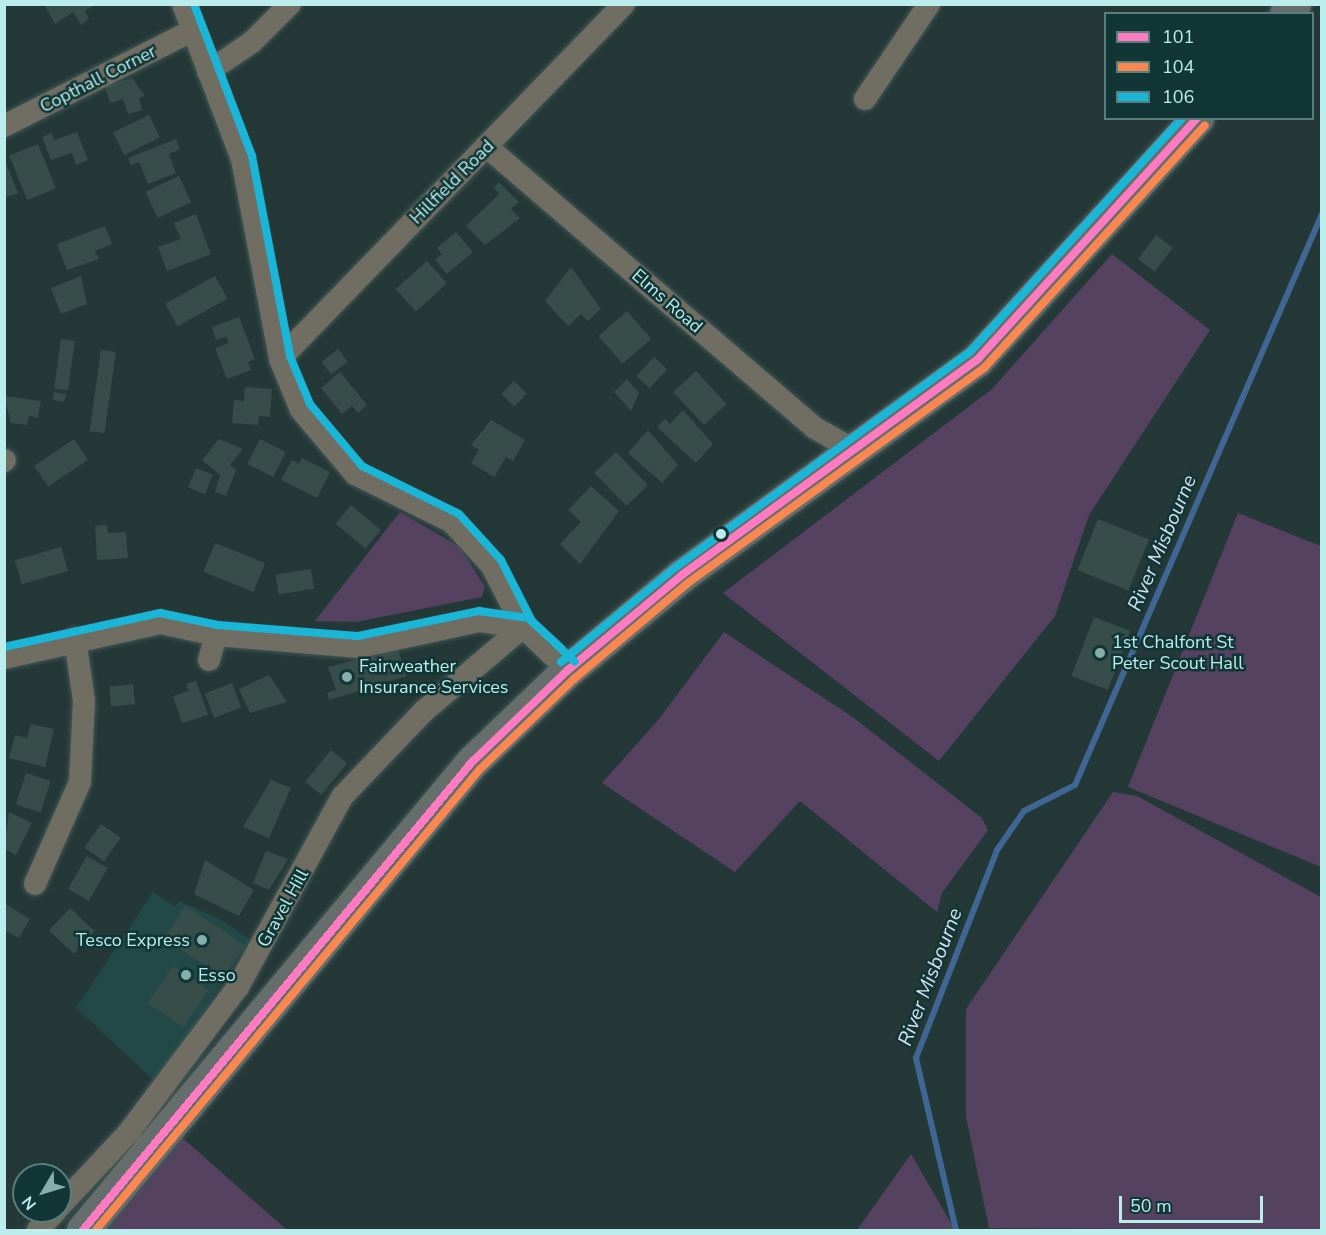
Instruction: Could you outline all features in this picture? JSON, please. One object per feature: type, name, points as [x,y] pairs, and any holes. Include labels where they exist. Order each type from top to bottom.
[{"type":"highway","points":[[83,1230],[472,762],[568,670],[682,575],[977,360],[1195,120]]},
{"type":"street","points":[[183,4],[191,31],[242,159],[280,359],[301,410],[355,474],[452,522],[492,566],[523,627],[568,670]]},
{"type":"street","points":[[208,72],[252,42],[290,4]]},
{"type":"street","name":"Hillfield Road","points":[[280,359],[624,4]]},
{"type":"street","points":[[865,99],[929,4]]},
{"type":"street","name":"Copthall Corner","points":[[4,126],[191,31]]},
{"type":"street","name":"Elms Road","points":[[487,147],[815,428],[852,450]]},
{"type":"street","points":[[4,658],[75,639],[161,623],[216,636],[359,647],[479,621],[523,627]]},
{"type":"street","name":"Gravel Hill","points":[[72,1193],[129,1132],[238,987],[342,797],[424,711],[523,627]]},
{"type":"street","points":[[209,660],[216,636]]},
{"type":"street","points":[[35,884],[80,782],[84,701],[75,639]]},
{"type":"shaded area","points":[[1112,254],[1210,330],[1089,515],[1055,616],[939,761],[723,593],[992,389]]},
{"type":"shaded area","points":[[400,512],[460,547],[485,587],[482,597],[356,622],[315,621]]},
{"type":"shaded area","points":[[1238,513],[1321,546],[1321,867],[1128,787]]},
{"type":"shaded area","points":[[724,632],[854,718],[982,818],[988,830],[942,893],[937,912],[800,801],[735,872],[602,783],[659,719]]},
{"type":"shaded area","points":[[1113,792],[1137,796],[1321,897],[1321,1230],[989,1228],[966,1117],[966,1009]]},
{"type":"shaded area","points":[[153,892],[175,906],[179,901],[218,918],[251,940],[156,1082],[76,1008]]},
{"type":"shaded area","points":[[169,1126],[287,1230],[83,1230]]},
{"type":"shaded area","points":[[911,1154],[955,1230],[857,1230]]},
{"type":"building","points":[[44,4],[96,4],[85,11],[89,19],[81,25],[73,12],[55,24]]},
{"type":"building","points":[[132,78],[145,96],[139,98],[142,110],[128,114],[123,99],[110,103],[105,86]]},
{"type":"building","points":[[149,115],[160,137],[124,155],[113,133]]},
{"type":"building","points":[[77,132],[88,160],[76,165],[72,153],[51,160],[42,137],[52,133],[54,140]]},
{"type":"building","points":[[176,139],[180,149],[169,154],[176,173],[148,184],[139,162],[131,165],[128,158]]},
{"type":"building","points":[[38,144],[56,189],[27,200],[9,156]]},
{"type":"building","points":[[4,158],[18,193],[7,197],[4,194]]},
{"type":"building","points":[[179,176],[191,202],[158,218],[145,192]]},
{"type":"building","points":[[499,182],[519,202],[511,209],[520,218],[485,245],[466,226],[499,194],[494,187]]},
{"type":"building","points":[[196,214],[211,254],[167,271],[158,247],[181,239],[174,223]]},
{"type":"building","points":[[105,226],[112,244],[95,251],[99,259],[67,270],[57,244]]},
{"type":"building","points":[[456,232],[473,252],[447,274],[435,260],[442,254],[437,248]]},
{"type":"building","points":[[1156,235],[1173,248],[1155,272],[1138,259]]},
{"type":"building","points":[[427,261],[447,283],[416,311],[396,289]]},
{"type":"building","points":[[571,267],[601,309],[588,321],[581,314],[568,326],[545,301]]},
{"type":"building","points":[[81,276],[87,304],[61,314],[51,288]]},
{"type":"building","points":[[215,276],[228,299],[178,326],[165,304]]},
{"type":"building","points":[[627,311],[651,339],[623,364],[598,336]]},
{"type":"building","points":[[239,317],[255,359],[248,362],[251,370],[227,379],[215,348],[229,343],[226,337],[216,340],[212,327]]},
{"type":"building","points":[[61,339],[75,341],[68,390],[54,389]]},
{"type":"building","points":[[338,349],[348,362],[331,375],[321,362]]},
{"type":"building","points":[[101,350],[116,352],[104,433],[90,431]]},
{"type":"building","points":[[654,357],[667,369],[649,388],[636,376]]},
{"type":"building","points":[[696,371],[727,404],[704,425],[673,392]]},
{"type":"building","points":[[340,372],[367,405],[358,413],[352,406],[342,414],[321,388]]},
{"type":"building","points":[[627,379],[639,393],[631,411],[614,392]]},
{"type":"building","points":[[514,381],[527,394],[514,406],[501,394]]},
{"type":"building","points":[[245,387],[272,389],[270,417],[259,416],[258,425],[232,423],[234,400],[244,401]]},
{"type":"building","points":[[54,392],[66,394],[65,402],[53,400]]},
{"type":"building","points":[[4,396],[41,401],[38,418],[29,416],[27,425],[11,423]]},
{"type":"building","points":[[683,410],[713,444],[696,463],[657,427],[665,419],[670,424]]},
{"type":"building","points":[[491,420],[525,440],[513,461],[506,457],[494,477],[471,463],[479,450],[471,445]]},
{"type":"building","points":[[648,430],[678,465],[662,483],[628,453]]},
{"type":"building","points":[[74,439],[88,460],[48,487],[34,466]]},
{"type":"building","points":[[219,439],[243,449],[230,465],[236,470],[226,496],[215,492],[220,475],[202,460]]},
{"type":"building","points":[[260,439],[286,452],[273,477],[247,464]]},
{"type":"building","points":[[616,452],[648,485],[626,506],[594,473]]},
{"type":"building","points":[[302,458],[330,472],[317,498],[281,480],[292,460],[299,464]]},
{"type":"building","points":[[196,468],[213,475],[205,494],[188,487]]},
{"type":"building","points":[[591,486],[619,511],[580,564],[560,544],[581,522],[568,510]]},
{"type":"building","points":[[351,505],[381,530],[365,548],[336,523]]},
{"type":"building","points":[[1098,519],[1149,540],[1128,591],[1077,570]]},
{"type":"building","points":[[107,525],[108,533],[126,532],[128,558],[97,560],[95,526]]},
{"type":"building","points":[[215,543],[265,563],[253,592],[203,572]]},
{"type":"building","points":[[61,547],[68,571],[22,584],[15,560]]},
{"type":"building","points":[[311,569],[314,589],[279,594],[275,575]]},
{"type":"building","name":"1st Chalfont St Peter Scout Hall","points":[[1094,617],[1130,631],[1108,690],[1071,676]]},
{"type":"building","points":[[398,649],[407,676],[391,681],[393,687],[380,691],[378,685],[329,700],[327,693],[336,690],[328,667]]},
{"type":"building","points":[[269,675],[287,702],[250,713],[239,689]]},
{"type":"building","points":[[196,681],[208,715],[182,723],[173,696],[189,691],[186,684]]},
{"type":"building","points":[[232,683],[241,707],[214,718],[205,693]]},
{"type":"building","points":[[133,684],[135,704],[111,706],[109,687]]},
{"type":"building","points":[[31,724],[54,729],[45,767],[9,758],[15,735],[27,738]]},
{"type":"building","points":[[331,750],[347,763],[322,795],[305,782]]},
{"type":"building","points":[[26,773],[51,781],[41,812],[16,804]]},
{"type":"building","points":[[271,780],[291,788],[269,838],[243,827]]},
{"type":"building","points":[[9,812],[32,823],[16,855],[4,849]]},
{"type":"building","points":[[101,824],[121,838],[104,862],[84,848]]},
{"type":"building","points":[[266,851],[288,859],[269,890],[253,883]]},
{"type":"building","points":[[87,856],[108,868],[89,901],[68,889]]},
{"type":"building","points":[[205,860],[254,890],[239,916],[194,894]]},
{"type":"building","points":[[4,903],[30,919],[19,938],[4,930]]},
{"type":"building","name":"Tesco Express","points":[[185,906],[245,945],[228,970],[215,972],[164,938]]},
{"type":"building","points":[[70,908],[95,931],[74,954],[49,931]]},
{"type":"building","points":[[173,966],[209,990],[183,1027],[148,1003]]},
{"type":"waterway","name":"River Misbourne","points":[[956,1230],[916,1058],[997,850],[1024,811],[1075,785],[1322,214]]},
{"type":"transit line","name":"106","points":[[194,4],[252,156],[290,356],[310,404],[362,466],[459,514],[501,560],[532,621],[575,662]]},
{"type":"transit line","name":"106","points":[[561,662],[676,567],[970,352],[1180,120]]},
{"type":"transit line","name":"101","points":[[83,1230],[472,762],[568,670],[682,575],[977,360],[1195,120]]},
{"type":"transit line","name":"104","points":[[96,1230],[480,769],[575,678],[688,583],[984,368],[1205,125]]},
{"type":"transit line","name":"106","points":[[4,647],[160,613],[218,625],[358,636],[479,611],[528,618],[561,648]]},
{"type":"place","name":"1st Chalfont St Peter Scout Hall","points":[[1100,653]]},
{"type":"place","name":"Fairweather Insurance Services","points":[[347,677]]},
{"type":"place","name":"Tesco Express","points":[[202,940]]},
{"type":"place","name":"Esso","points":[[186,975]]}]
